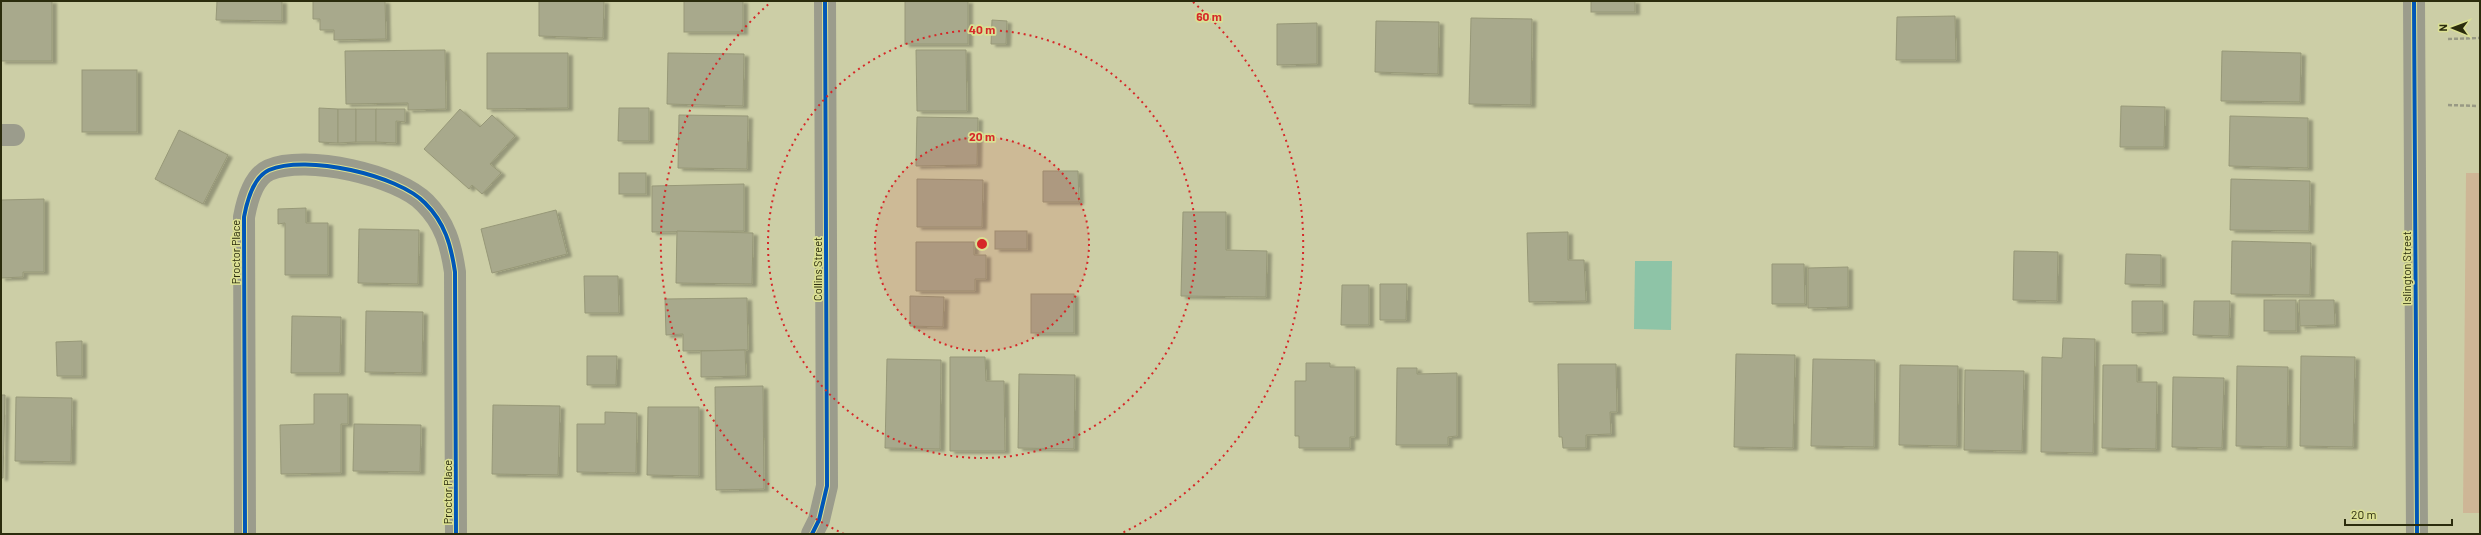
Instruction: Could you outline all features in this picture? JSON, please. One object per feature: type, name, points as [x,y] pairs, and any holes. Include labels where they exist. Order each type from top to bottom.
[{"type":"street","name":"Collins Street","points":[[812,534],[819,520],[827,486],[825,1]]},
{"type":"street","name":"Islington Street","points":[[2414,1],[2417,534]]},
{"type":"street","name":"Proctor Place","points":[[245,534],[244,217],[248,200],[255,184],[268,170],[291,165],[340,168],[376,176],[402,186],[425,202],[441,222],[451,245],[455,272],[456,534]]},
{"type":"path","points":[[2448,39],[2480,38]]},
{"type":"path","points":[[2448,106],[2477,106]]},
{"type":"shaded area","points":[[2466,173],[2480,173],[2480,513],[2463,513]]},
{"type":"shaded area","points":[[1635,261],[1672,261],[1671,330],[1634,329]]},
{"type":"building","points":[[1,1],[52,1],[52,61],[1,61]]},
{"type":"building","points":[[217,1],[282,1],[282,21],[216,20]]},
{"type":"building","points":[[313,1],[385,1],[386,39],[334,40],[334,30],[320,30],[320,19],[313,19]]},
{"type":"building","points":[[539,1],[604,1],[603,38],[539,36]]},
{"type":"building","points":[[684,1],[743,1],[743,32],[684,32]]},
{"type":"building","points":[[905,1],[968,1],[968,44],[905,44]]},
{"type":"building","points":[[1591,1],[1635,1],[1635,12],[1591,12]]},
{"type":"building","points":[[1955,16],[1956,60],[1896,60],[1897,17]]},
{"type":"building","points":[[1471,18],[1532,19],[1531,105],[1469,104]]},
{"type":"building","points":[[992,20],[1007,21],[1006,44],[991,44]]},
{"type":"building","points":[[1376,21],[1439,22],[1438,74],[1375,72]]},
{"type":"building","points":[[1317,23],[1317,64],[1277,65],[1277,24]]},
{"type":"building","points":[[445,50],[446,109],[408,110],[408,103],[346,104],[345,51]]},
{"type":"building","points":[[916,50],[966,50],[967,111],[917,111]]},
{"type":"building","points":[[2222,51],[2301,53],[2300,102],[2221,101]]},
{"type":"building","points":[[487,53],[568,53],[568,108],[487,109]]},
{"type":"building","points":[[668,53],[744,54],[743,106],[667,104]]},
{"type":"building","points":[[82,70],[137,70],[137,132],[82,132]]},
{"type":"building","points":[[2121,106],[2165,107],[2164,147],[2120,147]]},
{"type":"building","points":[[319,108],[338,109],[338,143],[319,142]]},
{"type":"building","points":[[619,108],[649,108],[649,141],[618,141]]},
{"type":"building","points":[[338,109],[356,109],[356,142],[338,143]]},
{"type":"building","points":[[356,109],[376,109],[376,142],[356,142]]},
{"type":"building","points":[[376,109],[405,109],[405,122],[396,121],[396,143],[376,142]]},
{"type":"building","points":[[460,109],[480,127],[492,115],[515,136],[490,164],[501,173],[482,194],[472,185],[469,189],[424,149]]},
{"type":"building","points":[[679,115],[748,116],[747,169],[678,168]]},
{"type":"building","points":[[2230,116],[2308,118],[2308,168],[2229,166]]},
{"type":"building","points":[[917,117],[978,118],[977,165],[916,166]]},
{"type":"building","points":[[179,130],[228,155],[203,204],[155,179]]},
{"type":"building","points":[[1043,171],[1078,171],[1079,202],[1043,202]]},
{"type":"building","points":[[619,173],[646,173],[646,194],[619,194]]},
{"type":"building","points":[[917,179],[983,180],[982,227],[917,227]]},
{"type":"building","points":[[2231,179],[2310,181],[2309,231],[2230,230]]},
{"type":"building","points":[[744,184],[744,231],[652,232],[652,186]]},
{"type":"building","points":[[44,199],[44,272],[23,272],[23,277],[1,278],[1,200]]},
{"type":"building","points":[[306,208],[306,223],[328,223],[328,275],[285,275],[285,223],[278,224],[278,209]]},
{"type":"building","points":[[556,210],[567,254],[492,273],[481,229]]},
{"type":"building","points":[[1183,212],[1226,212],[1226,250],[1267,251],[1266,297],[1181,296]]},
{"type":"building","points":[[359,229],[419,230],[418,284],[358,283]]},
{"type":"building","points":[[677,231],[753,233],[752,284],[676,283]]},
{"type":"building","points":[[995,231],[1027,231],[1027,249],[995,249]]},
{"type":"building","points":[[1568,232],[1568,260],[1584,260],[1586,301],[1529,302],[1527,233]]},
{"type":"building","points":[[2232,241],[2311,243],[2310,295],[2231,294]]},
{"type":"building","points":[[916,242],[974,242],[974,255],[986,255],[986,279],[975,279],[975,291],[916,291]]},
{"type":"building","points":[[2014,251],[2058,252],[2057,301],[2013,300]]},
{"type":"building","points":[[2126,254],[2161,255],[2161,285],[2125,284]]},
{"type":"building","points":[[1772,264],[1804,264],[1805,304],[1772,304]]},
{"type":"building","points":[[1848,267],[1848,307],[1808,308],[1808,268]]},
{"type":"building","points":[[584,276],[618,276],[619,313],[585,313]]},
{"type":"building","points":[[1380,284],[1407,284],[1406,320],[1380,320]]},
{"type":"building","points":[[1342,285],[1369,285],[1369,325],[1341,325]]},
{"type":"building","points":[[1031,294],[1074,294],[1074,333],[1031,333]]},
{"type":"building","points":[[910,296],[944,297],[943,327],[910,326]]},
{"type":"building","points":[[747,298],[748,350],[683,351],[683,334],[666,335],[665,299]]},
{"type":"building","points":[[2264,300],[2296,300],[2296,331],[2264,331]]},
{"type":"building","points":[[2299,300],[2334,300],[2335,325],[2300,326]]},
{"type":"building","points":[[2132,301],[2163,301],[2163,332],[2132,333]]},
{"type":"building","points":[[2194,301],[2230,301],[2229,336],[2193,335]]},
{"type":"building","points":[[366,311],[423,312],[422,373],[365,372]]},
{"type":"building","points":[[292,316],[341,317],[340,373],[291,373]]},
{"type":"building","points":[[2063,338],[2095,339],[2093,453],[2041,452],[2042,357],[2062,358]]},
{"type":"building","points":[[82,341],[82,376],[57,376],[56,342]]},
{"type":"building","points":[[745,350],[746,376],[701,377],[701,351]]},
{"type":"building","points":[[1736,354],[1795,355],[1793,448],[1734,447]]},
{"type":"building","points":[[587,356],[617,356],[616,385],[587,385]]},
{"type":"building","points":[[2301,356],[2355,357],[2353,447],[2300,446]]},
{"type":"building","points":[[950,357],[985,357],[986,381],[1004,381],[1005,451],[950,451]]},
{"type":"building","points":[[887,359],[941,360],[940,449],[885,448]]},
{"type":"building","points":[[1813,359],[1875,360],[1874,447],[1811,446]]},
{"type":"building","points":[[1306,363],[1330,363],[1330,367],[1355,367],[1355,437],[1350,437],[1350,448],[1299,448],[1299,436],[1295,436],[1295,381],[1306,381]]},
{"type":"building","points":[[1558,364],[1616,364],[1617,412],[1610,412],[1611,434],[1586,435],[1586,448],[1563,448],[1562,437],[1559,437]]},
{"type":"building","points":[[1900,365],[1958,366],[1957,446],[1899,445]]},
{"type":"building","points":[[2103,365],[2137,365],[2137,382],[2157,382],[2156,449],[2102,448]]},
{"type":"building","points":[[2237,366],[2288,367],[2287,447],[2236,446]]},
{"type":"building","points":[[1397,368],[1417,368],[1417,374],[1457,373],[1457,436],[1448,437],[1448,445],[1396,445]]},
{"type":"building","points":[[1965,370],[2024,371],[2022,451],[1964,450]]},
{"type":"building","points":[[1019,374],[1075,375],[1074,449],[1018,448]]},
{"type":"building","points":[[2173,377],[2224,378],[2222,448],[2172,447]]},
{"type":"building","points":[[763,386],[764,489],[716,490],[715,387]]},
{"type":"building","points":[[314,394],[348,394],[348,424],[341,424],[341,473],[281,474],[280,425],[314,424]]},
{"type":"building","points":[[1,395],[5,395],[3,478],[1,478]]},
{"type":"building","points":[[16,397],[72,398],[71,462],[15,461]]},
{"type":"building","points":[[493,405],[560,406],[558,475],[492,474]]},
{"type":"building","points":[[648,407],[699,407],[699,476],[647,475]]},
{"type":"building","points":[[605,412],[637,413],[636,473],[577,472],[577,424],[605,424]]},
{"type":"building","points":[[354,424],[421,425],[420,472],[353,471]]},
{"type":"cycle path","points":[[812,534],[819,520],[827,486],[825,1]]},
{"type":"cycle path","points":[[2414,1],[2417,534]]},
{"type":"cycle path","points":[[245,534],[244,217],[252,190],[263,173],[285,166],[305,164],[328,166],[374,176],[412,193],[425,203],[438,218],[446,235],[455,272],[456,534]]}]
